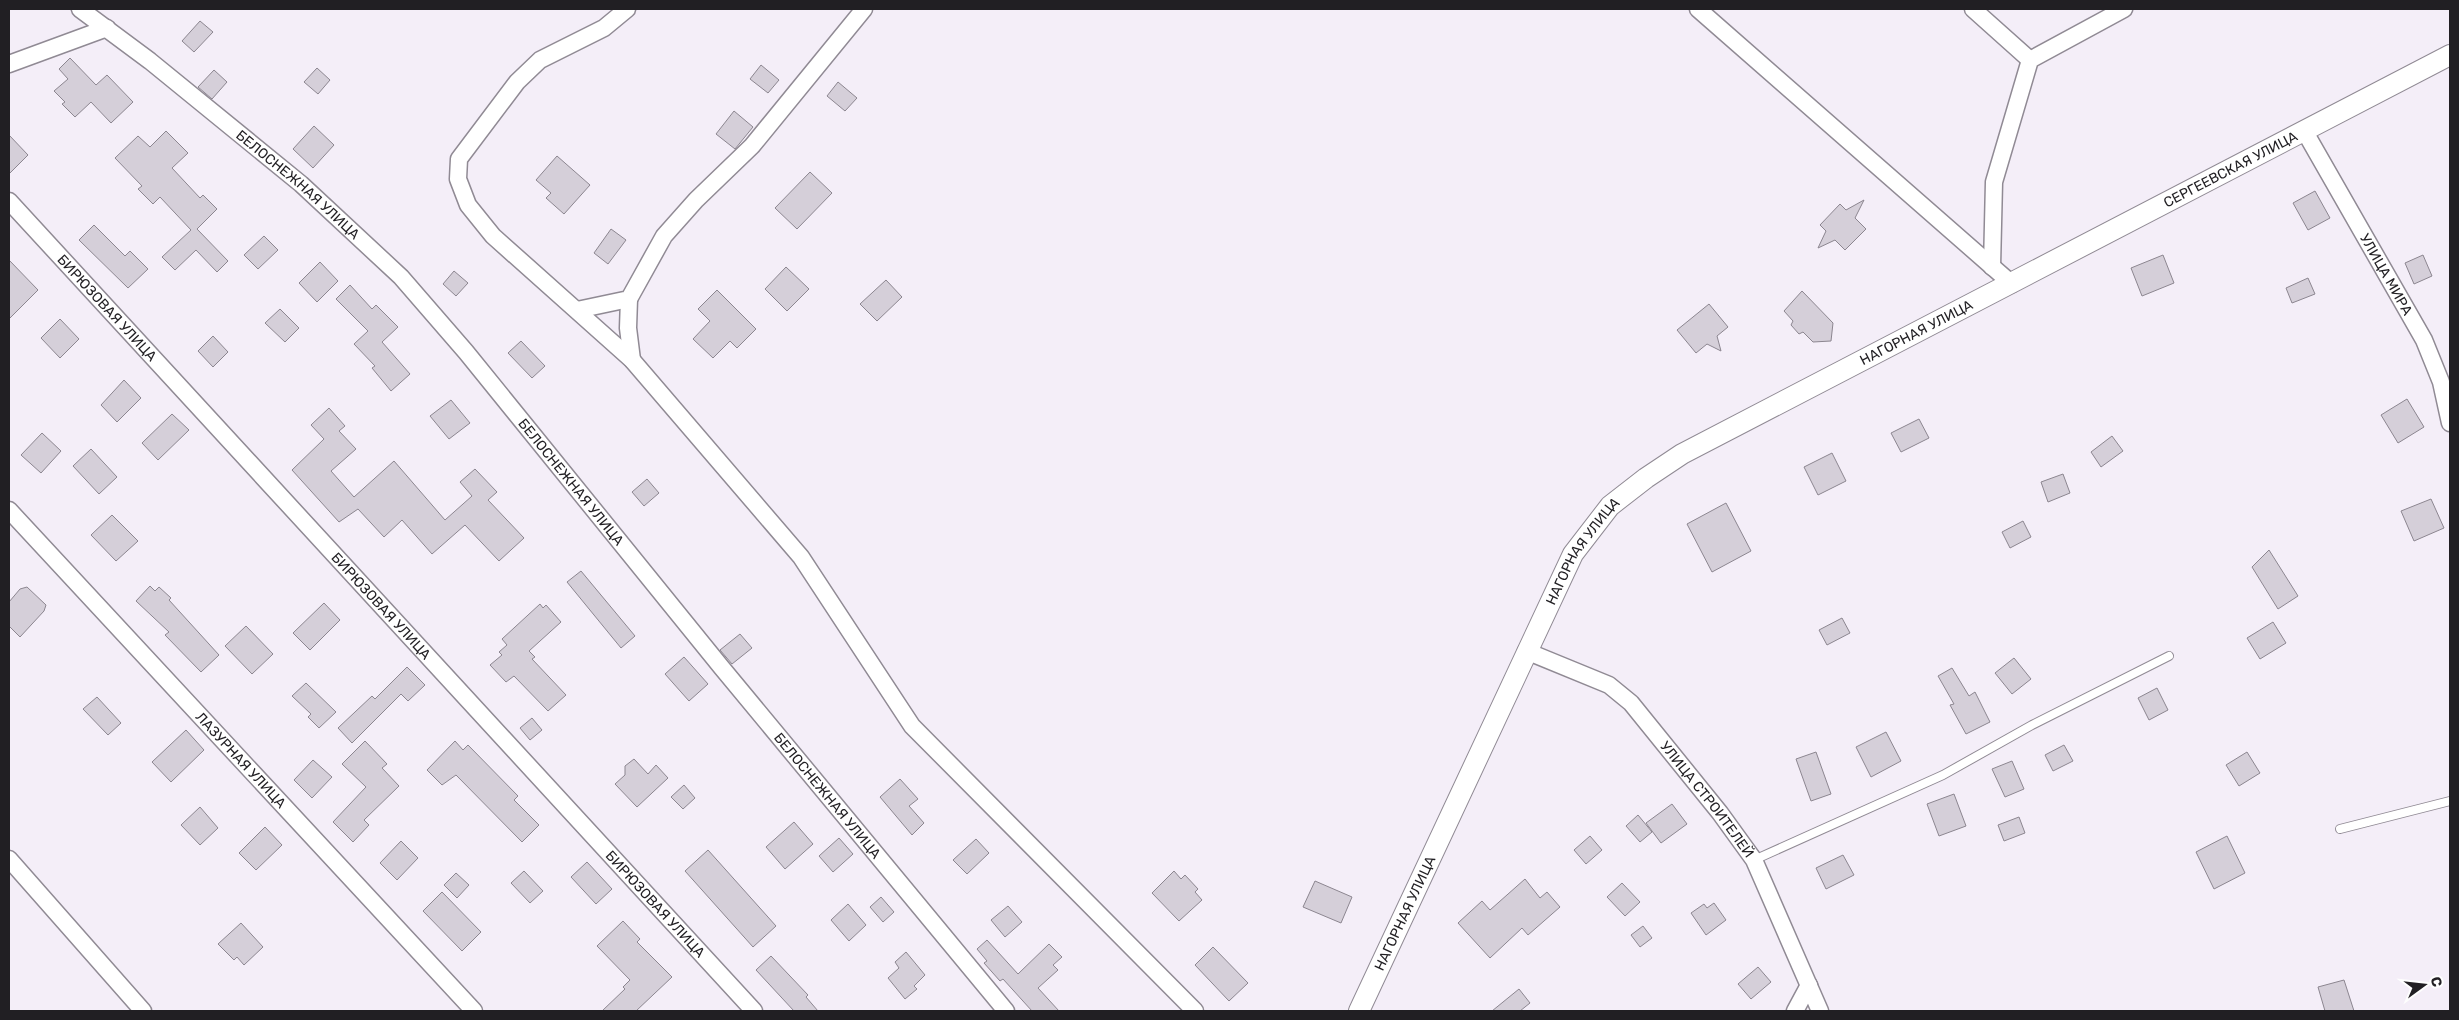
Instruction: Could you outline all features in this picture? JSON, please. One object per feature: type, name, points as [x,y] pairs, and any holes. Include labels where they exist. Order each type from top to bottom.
[{"type":"street","name":"БЕЛОСНЕЖНАЯ УЛИЦА","points":[[80,9],[107,28],[301,184],[401,277],[472,359],[722,668],[1006,1011]]},
{"type":"street","points":[[627,9],[604,28],[540,60],[517,82],[459,159],[458,180],[468,205],[493,236],[632,360],[802,557],[912,726],[1195,1011]]},
{"type":"street","points":[[632,360],[628,328],[629,299],[664,236],[696,200],[752,146],[864,9]]},
{"type":"street","points":[[1698,9],[2012,284]]},
{"type":"street","points":[[1973,9],[2030,60]]},
{"type":"street","points":[[1992,267],[1994,182],[2030,60],[2124,9]]},
{"type":"street","points":[[9,64],[107,28]]},
{"type":"street","name":"СЕРГЕЕВСКАЯ УЛИЦА","points":[[2012,284],[2450,55]]},
{"type":"street","name":"УЛИЦА МИРА","points":[[2305,132],[2424,340],[2441,382],[2450,423]]},
{"type":"street","name":"БИРЮЗОВАЯ УЛИЦА","points":[[9,201],[754,1011]]},
{"type":"street","name":"НАГОРНАЯ УЛИЦА","points":[[1359,1011],[1573,554],[1610,506],[1646,478],[1682,454],[2012,284]]},
{"type":"street","points":[[577,310],[629,299]]},
{"type":"street","name":"ЛАЗУРНАЯ УЛИЦА","points":[[9,510],[474,1011]]},
{"type":"street","name":"УЛИЦА СТРОИТЕЛЕЙ","points":[[1526,651],[1609,685],[1631,704],[1720,813],[1754,860],[1820,1011]]},
{"type":"street","points":[[9,859],[144,1011]]},
{"type":"street","points":[[1795,1011],[1809,985]]},
{"type":"lane","points":[[1754,860],[1942,775],[2032,725],[2169,656]]},
{"type":"lane","points":[[2340,829],[2450,801]]},
{"type":"building","points":[[200,21],[213,32],[194,52],[182,41]]},
{"type":"building","points":[[70,58],[96,85],[107,75],[133,102],[111,123],[91,102],[75,117],[62,104],[65,102],[54,91],[68,79],[59,69]]},
{"type":"building","points":[[761,65],[779,80],[768,93],[750,79]]},
{"type":"building","points":[[317,68],[330,80],[318,94],[304,82]]},
{"type":"building","points":[[214,70],[227,82],[212,99],[198,87]]},
{"type":"building","points":[[838,82],[857,98],[845,111],[827,96]]},
{"type":"building","points":[[734,111],[753,127],[735,149],[716,134]]},
{"type":"building","points":[[314,126],[334,145],[313,168],[293,149]]},
{"type":"building","points":[[166,131],[188,153],[172,168],[200,198],[203,195],[217,209],[197,229],[228,261],[217,272],[196,250],[175,270],[162,257],[191,230],[160,197],[153,204],[138,189],[142,186],[115,158],[138,136],[150,147]]},
{"type":"building","points":[[9,135],[28,155],[9,174]]},
{"type":"building","points":[[557,156],[590,185],[564,214],[546,198],[551,193],[536,180]]},
{"type":"building","points":[[810,172],[832,193],[797,229],[775,208]]},
{"type":"building","points":[[2315,191],[2330,218],[2308,230],[2293,203]]},
{"type":"building","points":[[1864,200],[1855,218],[1866,229],[1845,250],[1835,240],[1818,248],[1826,231],[1820,225],[1840,204],[1846,210]]},
{"type":"building","points":[[94,225],[125,256],[130,251],[148,269],[128,288],[79,240]]},
{"type":"building","points":[[611,229],[626,240],[608,264],[594,253]]},
{"type":"building","points":[[264,236],[278,250],[258,269],[244,255]]},
{"type":"building","points":[[2163,255],[2174,283],[2142,296],[2131,268]]},
{"type":"building","points":[[2423,255],[2432,276],[2414,284],[2405,263]]},
{"type":"building","points":[[9,260],[38,290],[9,319]]},
{"type":"building","points":[[320,262],[338,281],[317,302],[299,283]]},
{"type":"building","points":[[786,267],[809,289],[787,311],[765,289]]},
{"type":"building","points":[[454,271],[468,283],[456,296],[443,284]]},
{"type":"building","points":[[2308,278],[2315,294],[2292,303],[2286,288]]},
{"type":"building","points":[[886,280],[902,297],[877,321],[860,304]]},
{"type":"building","points":[[350,285],[372,309],[376,305],[398,327],[382,342],[410,374],[391,391],[372,368],[375,366],[354,344],[368,331],[336,299]]},
{"type":"building","points":[[717,290],[756,329],[737,348],[730,341],[713,358],[693,339],[710,321],[698,309]]},
{"type":"building","points":[[1802,291],[1833,323],[1831,341],[1813,342],[1803,332],[1799,334],[1791,325],[1793,321],[1784,311]]},
{"type":"building","points":[[1709,304],[1728,327],[1717,336],[1721,351],[1707,344],[1696,353],[1677,330]]},
{"type":"building","points":[[280,309],[299,328],[285,342],[265,323]]},
{"type":"building","points":[[60,319],[79,339],[60,358],[41,338]]},
{"type":"building","points":[[213,336],[228,352],[213,367],[198,351]]},
{"type":"building","points":[[521,341],[545,366],[532,378],[508,353]]},
{"type":"building","points":[[124,380],[141,398],[117,422],[101,405]]},
{"type":"building","points":[[2407,399],[2424,427],[2398,443],[2381,415]]},
{"type":"building","points":[[451,400],[470,423],[449,439],[430,416]]},
{"type":"building","points":[[329,408],[345,426],[339,431],[356,449],[331,471],[354,497],[394,461],[445,520],[472,496],[460,482],[475,469],[497,492],[488,500],[524,538],[499,561],[465,525],[432,554],[402,520],[384,537],[358,509],[339,522],[292,470],[324,439],[311,425]]},
{"type":"building","points":[[172,414],[189,430],[158,460],[142,443]]},
{"type":"building","points":[[1919,419],[1929,438],[1901,452],[1891,433]]},
{"type":"building","points":[[42,433],[61,451],[41,473],[21,455]]},
{"type":"building","points":[[2112,436],[2123,451],[2101,467],[2091,452]]},
{"type":"building","points":[[91,449],[117,477],[99,494],[73,466]]},
{"type":"building","points":[[1832,453],[1846,481],[1818,495],[1804,467]]},
{"type":"building","points":[[2063,474],[2070,493],[2048,502],[2041,482]]},
{"type":"building","points":[[647,479],[659,493],[644,506],[632,492]]},
{"type":"building","points":[[2431,499],[2444,528],[2414,541],[2401,511]]},
{"type":"building","points":[[1726,503],[1751,551],[1712,572],[1687,524]]},
{"type":"building","points":[[112,515],[138,541],[116,561],[91,535]]},
{"type":"building","points":[[2023,521],[2031,537],[2010,548],[2002,532]]},
{"type":"building","points":[[2269,550],[2298,596],[2278,609],[2252,567]]},
{"type":"building","points":[[581,571],[635,636],[621,648],[567,582]]},
{"type":"building","points":[[150,586],[155,591],[159,587],[171,598],[169,600],[219,655],[201,672],[165,635],[169,632],[136,601]]},
{"type":"building","points":[[27,587],[46,605],[44,611],[20,637],[9,626],[9,602],[20,589]]},
{"type":"building","points":[[324,603],[340,620],[310,650],[293,633]]},
{"type":"building","points":[[540,604],[543,608],[546,605],[561,622],[529,651],[535,657],[532,659],[566,695],[548,711],[514,676],[506,682],[490,665],[502,655],[499,652],[507,645],[502,639]]},
{"type":"building","points":[[1842,618],[1850,633],[1827,645],[1819,630]]},
{"type":"building","points":[[2273,622],[2286,643],[2260,659],[2247,638]]},
{"type":"building","points":[[246,626],[273,654],[252,674],[225,646]]},
{"type":"building","points":[[740,634],[752,648],[732,664],[720,650]]},
{"type":"building","points":[[684,657],[708,684],[689,701],[665,674]]},
{"type":"building","points":[[2014,658],[2031,679],[2012,694],[1995,673]]},
{"type":"building","points":[[407,667],[425,685],[408,701],[401,694],[352,743],[338,728],[372,696],[375,699]]},
{"type":"building","points":[[1952,668],[1969,696],[1975,692],[1990,722],[1966,734],[1950,705],[1954,704],[1938,676]]},
{"type":"building","points":[[306,683],[336,712],[319,728],[308,717],[311,714],[292,696]]},
{"type":"building","points":[[2157,688],[2168,710],[2149,720],[2138,698]]},
{"type":"building","points":[[97,697],[121,723],[108,735],[83,709]]},
{"type":"building","points":[[532,718],[542,730],[530,740],[520,728]]},
{"type":"building","points":[[186,730],[204,750],[171,782],[152,762]]},
{"type":"building","points":[[1886,732],[1901,761],[1871,777],[1856,747]]},
{"type":"building","points":[[365,741],[387,764],[382,768],[399,786],[364,820],[369,825],[353,842],[333,822],[366,787],[342,764]]},
{"type":"building","points":[[455,741],[463,750],[468,745],[518,796],[514,800],[539,825],[522,842],[456,775],[442,785],[427,770]]},
{"type":"building","points":[[2064,745],[2073,761],[2053,771],[2045,755]]},
{"type":"building","points":[[1816,752],[1831,794],[1811,801],[1796,759]]},
{"type":"building","points":[[2247,752],[2260,773],[2239,786],[2226,765]]},
{"type":"building","points":[[634,759],[648,774],[656,765],[668,778],[637,807],[615,784],[625,775],[625,766]]},
{"type":"building","points":[[313,760],[332,777],[312,798],[294,780]]},
{"type":"building","points":[[2012,761],[2024,789],[2005,797],[1992,769]]},
{"type":"building","points":[[900,779],[918,799],[909,806],[924,823],[912,835],[880,797]]},
{"type":"building","points":[[684,785],[695,798],[683,809],[671,797]]},
{"type":"building","points":[[1954,794],[1966,826],[1939,836],[1927,804]]},
{"type":"building","points":[[1672,804],[1687,824],[1661,843],[1646,823]]},
{"type":"building","points":[[200,807],[218,828],[200,845],[181,825]]},
{"type":"building","points":[[1638,815],[1652,832],[1640,842],[1626,826]]},
{"type":"building","points":[[2019,817],[2025,833],[2004,841],[1998,825]]},
{"type":"building","points":[[794,822],[813,844],[785,869],[766,847]]},
{"type":"building","points":[[265,827],[282,845],[256,870],[239,853]]},
{"type":"building","points":[[1590,836],[1602,850],[1586,864],[1574,850]]},
{"type":"building","points":[[2227,836],[2245,873],[2214,889],[2196,852]]},
{"type":"building","points":[[839,838],[853,854],[833,872],[819,856]]},
{"type":"building","points":[[976,839],[989,853],[967,874],[953,860]]},
{"type":"building","points":[[401,841],[418,858],[397,880],[380,863]]},
{"type":"building","points":[[708,850],[776,926],[753,947],[685,871]]},
{"type":"building","points":[[1843,855],[1854,875],[1826,889],[1816,868]]},
{"type":"building","points":[[587,862],[612,889],[596,904],[571,877]]},
{"type":"building","points":[[524,871],[543,891],[530,903],[511,883]]},
{"type":"building","points":[[1174,871],[1181,879],[1185,875],[1198,889],[1195,892],[1202,900],[1179,921],[1152,893]]},
{"type":"building","points":[[456,873],[469,885],[457,898],[444,885]]},
{"type":"building","points":[[1525,879],[1540,898],[1547,892],[1560,907],[1528,935],[1522,928],[1490,958],[1458,923],[1482,901],[1490,910]]},
{"type":"building","points":[[1315,881],[1352,897],[1341,923],[1303,907]]},
{"type":"building","points":[[1622,883],[1640,902],[1625,916],[1607,897]]},
{"type":"building","points":[[442,892],[481,932],[462,951],[423,911]]},
{"type":"building","points":[[881,897],[894,912],[883,922],[870,907]]},
{"type":"building","points":[[1714,903],[1726,920],[1706,935],[1691,913],[1704,904],[1707,908]]},
{"type":"building","points":[[848,904],[866,925],[849,941],[831,920]]},
{"type":"building","points":[[1008,906],[1022,922],[1005,937],[991,920]]},
{"type":"building","points":[[623,921],[640,939],[637,942],[672,977],[636,1011],[602,1011],[625,989],[623,987],[630,980],[597,946]]},
{"type":"building","points":[[241,923],[263,947],[244,965],[237,957],[234,960],[218,944]]},
{"type":"building","points":[[1643,926],[1652,938],[1640,947],[1631,935]]},
{"type":"building","points":[[987,940],[1018,974],[1049,944],[1062,957],[1053,965],[1058,970],[1038,988],[1059,1011],[1032,1011],[1003,979],[1000,981],[984,963],[987,961],[977,949]]},
{"type":"building","points":[[1213,947],[1248,983],[1229,1001],[1195,965]]},
{"type":"building","points":[[906,952],[925,975],[914,986],[917,989],[905,999],[888,978],[899,968],[895,962]]},
{"type":"building","points":[[771,956],[808,995],[806,997],[818,1011],[794,1011],[756,970]]},
{"type":"building","points":[[1758,967],[1771,982],[1751,999],[1738,984]]},
{"type":"building","points":[[2344,980],[2354,1011],[2325,1011],[2318,987]]},
{"type":"building","points":[[1519,989],[1530,1003],[1520,1011],[1492,1011]]}]
